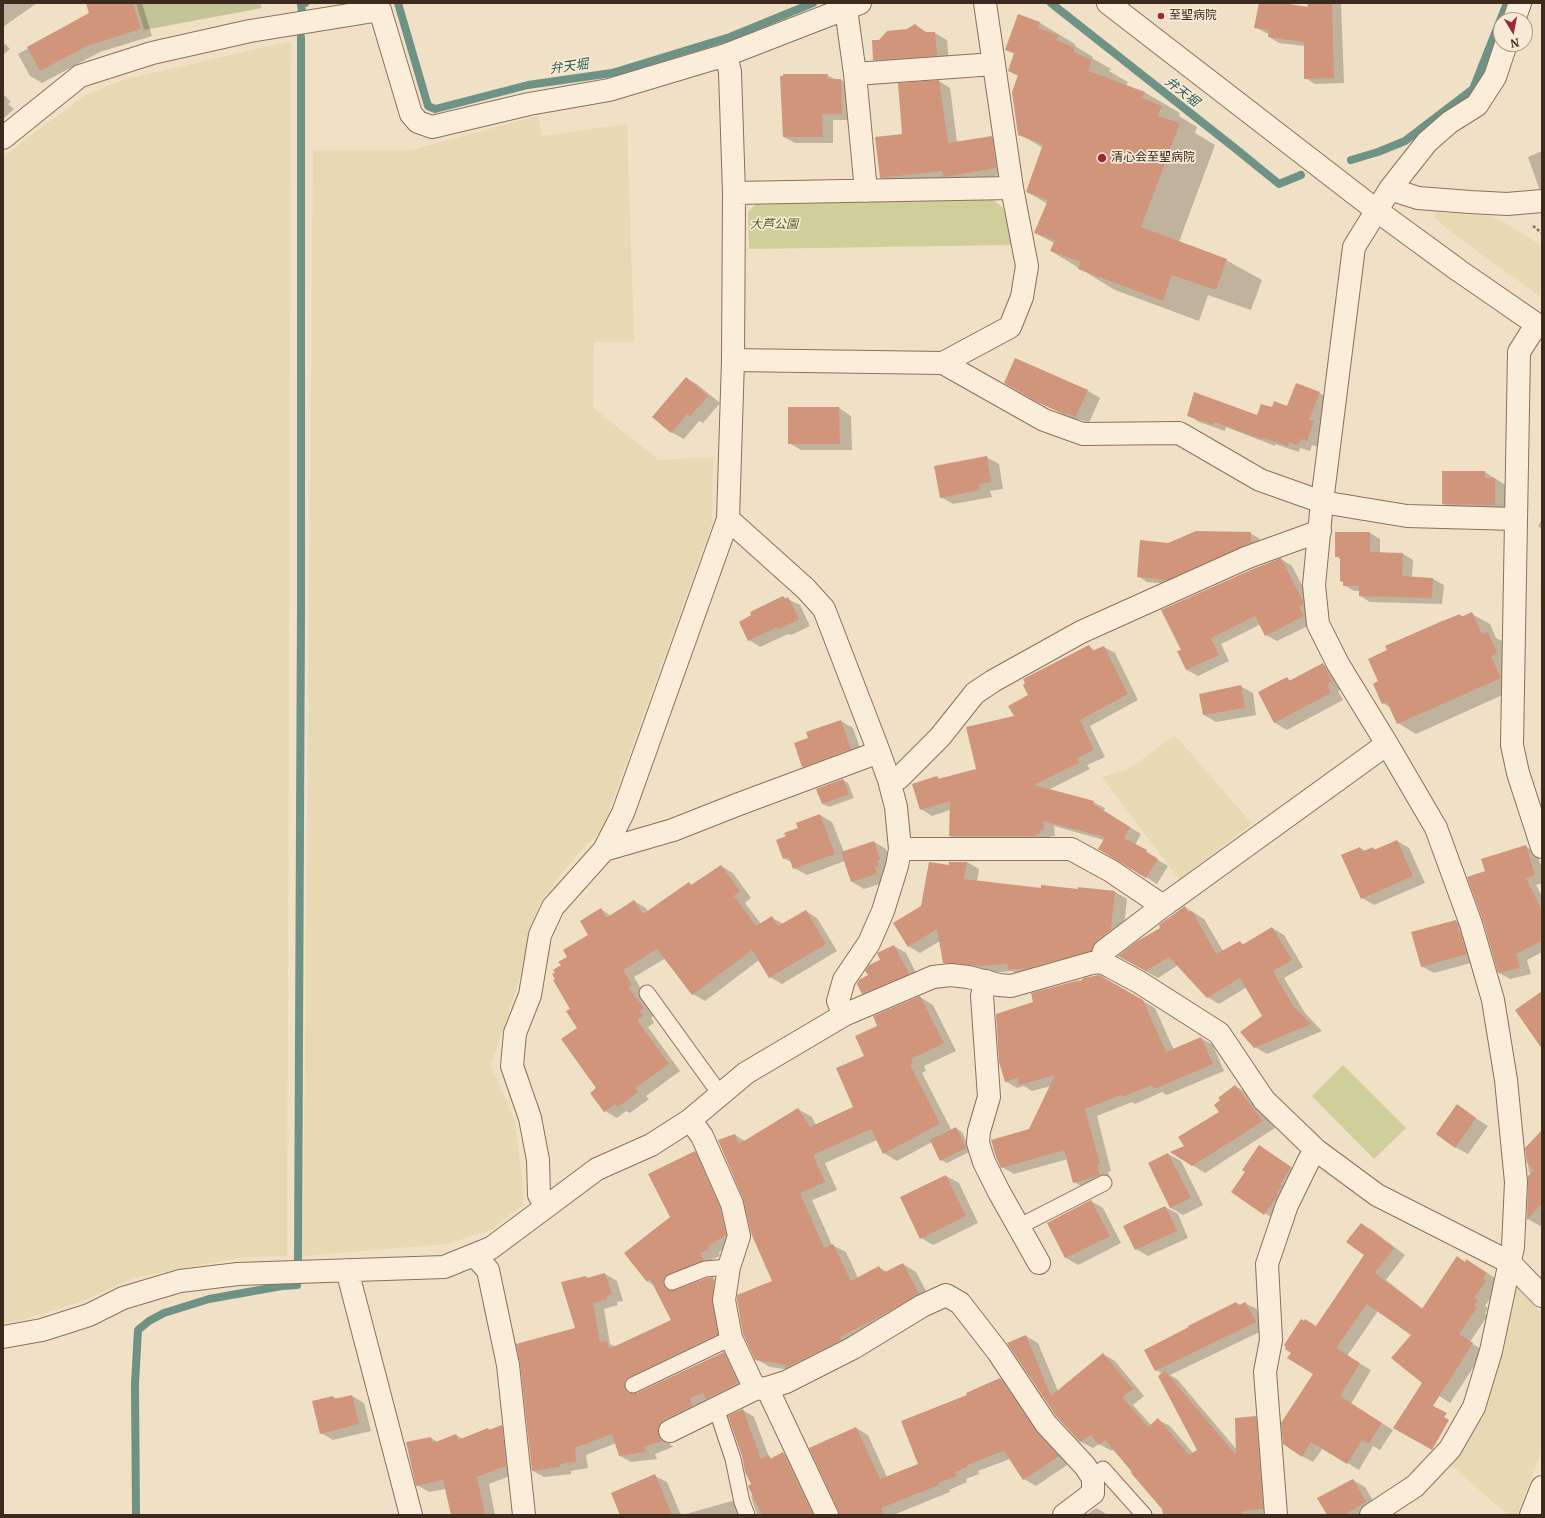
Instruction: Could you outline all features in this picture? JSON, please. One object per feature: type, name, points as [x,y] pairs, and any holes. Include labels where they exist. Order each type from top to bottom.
[{"type":"street","points":[[943,363],[1010,327],[1022,297],[1027,266],[1012,188],[986,3]]},
{"type":"street","points":[[1108,3],[1376,210],[1539,327],[1519,352],[1512,745],[1518,773],[1542,847]]},
{"type":"street","points":[[3,138],[80,76],[152,53],[250,31],[380,6],[411,114],[418,122],[432,127],[529,104],[609,90],[726,55],[853,6],[855,74],[866,191]]},
{"type":"street","points":[[1371,1515],[1415,1486],[1420,1481],[1450,1449],[1474,1407],[1491,1351],[1513,1247],[1516,1182],[1506,1080],[1493,1000],[1471,924],[1436,828],[1338,664],[1318,624],[1314,585],[1322,502],[1354,247],[1390,189],[1427,142],[1450,122],[1477,105],[1496,76],[1504,52]]},
{"type":"street","points":[[547,1206],[539,1195],[538,1160],[530,1118],[512,1066],[515,1033],[530,995],[540,935],[553,907],[604,850],[623,813],[728,519],[733,360],[734,193],[730,72],[726,55]]},
{"type":"street","points":[[855,74],[994,64]]},
{"type":"street","points":[[734,193],[1012,188]]},
{"type":"street","points":[[1390,189],[1418,198],[1507,204],[1542,201]]},
{"type":"street","points":[[733,360],[943,363],[1044,420],[1083,434],[1179,433],[1260,480],[1322,502],[1407,516],[1516,519]]},
{"type":"street","points":[[728,519],[806,589],[824,609],[879,752],[889,780],[896,807],[900,849],[897,866],[883,911],[869,943],[844,980],[838,1001],[844,1014]]},
{"type":"street","points":[[889,780],[899,778],[940,737],[975,693],[993,681],[1081,632],[1248,557],[1320,531]]},
{"type":"street","points":[[1100,962],[1104,951],[1162,906],[1387,744]]},
{"type":"street","points":[[604,850],[673,830],[879,752]]},
{"type":"street","points":[[900,849],[1071,849],[1111,871],[1162,906]]},
{"type":"street","points":[[3,1337],[42,1330],[90,1315],[123,1298],[180,1281],[238,1274],[444,1267],[492,1248],[597,1169],[651,1145],[690,1120],[746,1073],[844,1014],[933,977],[951,975],[1011,986],[1100,962],[1111,966],[1139,982],[1219,1033],[1264,1100],[1316,1150],[1377,1195],[1509,1262],[1542,1296]]},
{"type":"street","points":[[986,981],[982,996],[989,1097],[979,1131],[978,1143],[984,1162],[1018,1227],[1039,1263]]},
{"type":"street","points":[[690,1120],[702,1136],[732,1204],[739,1236],[729,1267],[724,1300],[730,1338],[761,1388],[827,1515]]},
{"type":"street","points":[[1276,1515],[1265,1372],[1271,1340],[1267,1264],[1288,1205],[1316,1150]]},
{"type":"street","points":[[475,1256],[488,1270],[508,1365],[524,1515]]},
{"type":"street","points":[[347,1270],[411,1515]]},
{"type":"street","points":[[670,1431],[761,1388],[786,1382],[853,1348],[922,1306],[946,1295],[960,1303],[998,1352],[1046,1424],[1085,1466],[1093,1478],[1093,1492],[1064,1515]]},
{"type":"street","points":[[1531,1515],[1542,1487]]},
{"type":"lane","points":[[647,993],[720,1094]]},
{"type":"lane","points":[[1018,1227],[1104,1183]]},
{"type":"lane","points":[[672,1282],[705,1269],[729,1267]]},
{"type":"lane","points":[[633,1385],[730,1338]]},
{"type":"lane","points":[[716,1408],[733,1459],[742,1502],[747,1515]]},
{"type":"lane","points":[[1093,1478],[1103,1469],[1144,1515]]},
{"type":"shaded area","points":[[291,41],[287,1256],[244,1257],[133,1278],[83,1301],[22,1320],[3,1323],[3,158],[27,138],[86,95],[126,79]]},
{"type":"shaded area","points":[[538,116],[542,136],[627,124],[634,342],[594,342],[593,408],[659,460],[713,457],[712,524],[602,830],[573,859],[540,902],[516,990],[491,1065],[515,1121],[522,1177],[523,1205],[491,1230],[447,1244],[303,1256],[313,150],[411,150]]},
{"type":"shaded area","points":[[1437,212],[1491,216],[1502,221],[1542,246],[1542,298],[1451,232],[1434,217]]},
{"type":"shaded area","points":[[1540,582],[1542,582],[1542,715]]},
{"type":"shaded area","points":[[1175,735],[1252,824],[1179,879],[1102,777],[1129,769]]},
{"type":"shaded area","points":[[1516,1286],[1542,1314],[1542,1449],[1517,1515],[1508,1515],[1450,1464]]},
{"type":"green space","points":[[136,3],[260,3],[262,8],[144,30]]},
{"type":"green space","name":"大芦公園","points":[[993,199],[1010,215],[1012,245],[749,249],[748,212],[758,202]]},
{"type":"green space","points":[[1343,1065],[1406,1128],[1374,1159],[1312,1096]]},
{"type":"building","points":[[86,3],[133,3],[141,29],[87,46],[40,71],[27,47],[89,13]]},
{"type":"building","points":[[1259,3],[1283,3],[1308,7],[1307,3],[1332,3],[1334,78],[1304,79],[1304,42],[1268,37],[1269,30],[1254,28]]},
{"type":"building","name":"清心会至聖病院","points":[[1018,14],[1040,22],[1038,28],[1058,35],[1056,40],[1075,48],[1073,52],[1092,60],[1088,71],[1145,92],[1142,98],[1162,106],[1158,116],[1180,123],[1141,227],[1227,259],[1216,290],[1172,275],[1163,301],[1078,269],[1081,262],[1050,251],[1055,240],[1034,233],[1048,200],[1026,192],[1043,144],[1018,135],[1012,92],[1018,75],[1008,71],[1014,53],[1005,50]]},
{"type":"building","points":[[915,24],[925,32],[935,32],[937,56],[873,60],[872,40],[879,40],[887,31],[907,29]]},
{"type":"building","points":[[783,74],[828,74],[827,79],[841,79],[842,114],[822,114],[823,137],[783,137],[780,76],[783,76]]},
{"type":"building","points":[[939,80],[948,143],[992,136],[996,168],[944,177],[942,171],[880,178],[875,137],[902,134],[898,83]]},
{"type":"building","points":[[1015,358],[1088,390],[1076,417],[1066,413],[1066,415],[1037,402],[1004,383]]},
{"type":"building","points":[[686,377],[708,396],[690,416],[687,414],[671,433],[652,417]]},
{"type":"building","points":[[1296,383],[1320,392],[1309,420],[1314,421],[1307,441],[1301,439],[1298,445],[1289,442],[1288,446],[1264,438],[1263,440],[1215,422],[1213,425],[1187,416],[1194,392],[1257,415],[1261,404],[1272,407],[1274,401],[1287,406]]},
{"type":"building","points":[[788,407],[839,407],[840,444],[788,444]]},
{"type":"building","points":[[987,456],[991,482],[979,484],[980,490],[940,498],[934,466]]},
{"type":"building","points":[[1442,471],[1485,471],[1485,478],[1495,478],[1495,505],[1442,504]]},
{"type":"building","points":[[1196,531],[1251,532],[1251,543],[1167,580],[1137,577],[1140,540],[1168,543]]},
{"type":"building","points":[[1335,532],[1370,532],[1370,552],[1403,553],[1402,576],[1433,578],[1432,598],[1359,596],[1359,586],[1343,586],[1343,582],[1340,581],[1340,556],[1335,557]]},
{"type":"building","points":[[1281,558],[1303,601],[1303,605],[1299,607],[1304,616],[1265,636],[1255,616],[1211,638],[1219,655],[1186,670],[1177,651],[1181,650],[1161,610]]},
{"type":"building","points":[[783,596],[785,599],[788,597],[799,619],[778,630],[777,627],[748,641],[739,622],[751,615],[750,612]]},
{"type":"building","points":[[1472,612],[1482,634],[1488,632],[1497,653],[1491,656],[1501,678],[1397,724],[1387,702],[1382,704],[1373,684],[1378,681],[1368,659],[1387,650],[1385,646],[1460,614],[1461,617]]},
{"type":"building","points":[[1089,645],[1092,651],[1104,646],[1128,694],[1080,720],[1094,750],[1077,758],[1079,763],[1034,785],[1094,801],[1093,804],[1130,827],[1124,838],[1147,850],[1146,852],[1158,859],[1146,878],[1098,849],[1105,837],[1043,821],[1044,830],[1040,830],[1040,834],[1036,834],[1036,836],[949,836],[950,801],[920,810],[912,784],[937,776],[938,779],[976,769],[966,727],[1014,716],[1008,706],[1028,695],[1023,685],[1025,683],[1023,679]]},
{"type":"building","points":[[1323,663],[1332,681],[1327,684],[1331,693],[1274,723],[1258,692],[1287,677],[1289,681]]},
{"type":"building","points":[[1241,685],[1245,708],[1203,715],[1199,694]]},
{"type":"building","points":[[841,720],[851,749],[802,767],[794,743],[808,738],[806,732]]},
{"type":"building","points":[[843,779],[849,794],[822,804],[816,789]]},
{"type":"building","points":[[820,814],[835,854],[793,869],[789,857],[783,859],[776,840],[786,836],[784,833],[798,828],[796,823]]},
{"type":"building","points":[[1397,840],[1413,876],[1361,899],[1341,855],[1360,847],[1362,852],[1373,847],[1374,850]]},
{"type":"building","points":[[874,841],[880,859],[877,860],[879,866],[875,867],[877,874],[851,882],[841,852]]},
{"type":"building","points":[[1526,845],[1535,875],[1526,878],[1542,911],[1542,941],[1516,954],[1520,968],[1498,973],[1483,921],[1467,877],[1485,871],[1481,859]]},
{"type":"building","points":[[929,862],[949,865],[949,862],[967,862],[964,879],[1041,888],[1041,885],[1115,891],[1111,929],[1096,941],[1091,951],[1025,969],[1008,969],[1007,964],[977,966],[943,963],[937,929],[908,947],[893,923],[921,906]]},
{"type":"building","points":[[721,865],[740,891],[734,896],[756,926],[772,916],[778,926],[806,910],[826,944],[769,978],[752,950],[692,995],[657,949],[623,970],[632,985],[628,987],[644,1008],[640,1011],[643,1016],[637,1020],[669,1064],[635,1088],[638,1092],[618,1107],[615,1104],[604,1112],[590,1093],[596,1088],[561,1039],[577,1028],[566,1011],[570,1009],[553,980],[555,979],[552,974],[555,973],[553,970],[561,965],[558,962],[567,957],[563,950],[588,935],[580,921],[601,908],[606,918],[634,900],[643,914],[689,882],[691,885]]},
{"type":"building","points":[[1185,906],[1188,913],[1192,911],[1216,954],[1240,941],[1242,945],[1272,927],[1292,960],[1273,971],[1293,1006],[1311,1024],[1254,1048],[1240,1032],[1262,1016],[1240,978],[1207,998],[1169,957],[1146,971],[1118,956],[1136,942],[1160,928],[1159,925]]},
{"type":"building","points":[[1456,920],[1467,954],[1421,967],[1411,932]]},
{"type":"building","points":[[894,945],[909,974],[862,994],[857,984],[859,980],[868,975],[865,971],[869,965],[880,960],[877,953]]},
{"type":"building","points":[[1099,975],[1143,1000],[1166,1052],[1201,1037],[1213,1064],[1154,1089],[1152,1085],[1085,1109],[1100,1164],[1097,1165],[1100,1175],[1098,1176],[1073,1183],[1064,1150],[1001,1168],[991,1140],[1029,1129],[1055,1075],[1019,1085],[1017,1078],[1005,1082],[999,1062],[996,1014],[1033,1002],[1031,993],[1080,980],[1077,984],[1084,978]]},
{"type":"building","points":[[1542,991],[1542,1049],[1515,1010]]},
{"type":"building","points":[[920,996],[944,1043],[911,1059],[913,1064],[910,1065],[940,1124],[883,1154],[871,1129],[813,1155],[825,1182],[800,1193],[824,1248],[833,1244],[851,1281],[879,1266],[883,1273],[903,1263],[919,1294],[840,1337],[841,1340],[785,1368],[786,1365],[755,1360],[743,1334],[737,1295],[772,1281],[751,1233],[743,1199],[718,1140],[735,1134],[739,1144],[798,1108],[810,1127],[853,1107],[836,1068],[864,1056],[855,1036],[877,1026],[873,1016]]},
{"type":"building","points":[[1235,1085],[1263,1121],[1192,1166],[1170,1152],[1184,1146],[1178,1137],[1219,1112],[1214,1105],[1220,1100],[1218,1098]]},
{"type":"building","points":[[1457,1104],[1476,1118],[1455,1148],[1436,1134]]},
{"type":"building","points":[[956,1127],[966,1148],[940,1161],[930,1140]]},
{"type":"building","points":[[1542,1130],[1542,1203],[1527,1220],[1528,1176],[1534,1170],[1527,1163],[1525,1148]]},
{"type":"building","points":[[1259,1145],[1291,1167],[1280,1184],[1282,1186],[1277,1193],[1278,1195],[1264,1215],[1231,1192],[1245,1172],[1242,1170]]},
{"type":"building","points":[[695,1151],[720,1208],[726,1235],[708,1246],[709,1249],[700,1253],[704,1260],[665,1276],[663,1280],[667,1289],[675,1290],[713,1277],[712,1302],[718,1334],[629,1377],[625,1380],[625,1389],[628,1393],[637,1393],[724,1352],[738,1383],[706,1399],[703,1393],[690,1398],[692,1406],[664,1420],[660,1424],[658,1431],[662,1441],[644,1447],[646,1452],[619,1456],[612,1434],[575,1448],[576,1462],[560,1464],[560,1467],[532,1471],[520,1364],[516,1344],[575,1328],[561,1282],[586,1276],[587,1278],[605,1273],[612,1294],[606,1296],[607,1299],[593,1303],[600,1342],[607,1341],[609,1349],[671,1320],[650,1279],[647,1282],[624,1253],[670,1217],[648,1174]]},
{"type":"building","points":[[1168,1153],[1191,1198],[1170,1208],[1148,1163]]},
{"type":"building","points":[[946,1175],[966,1216],[920,1239],[900,1197]]},
{"type":"building","points":[[1091,1200],[1110,1236],[1065,1258],[1047,1223]]},
{"type":"building","points":[[1165,1206],[1177,1231],[1135,1250],[1123,1226]]},
{"type":"building","points":[[1361,1223],[1394,1248],[1375,1273],[1422,1309],[1457,1256],[1465,1262],[1466,1259],[1487,1273],[1483,1279],[1486,1281],[1474,1298],[1478,1300],[1474,1306],[1477,1307],[1459,1334],[1473,1343],[1433,1406],[1447,1413],[1444,1417],[1449,1420],[1432,1450],[1393,1428],[1422,1383],[1391,1358],[1411,1335],[1367,1304],[1336,1348],[1360,1363],[1340,1396],[1382,1423],[1368,1444],[1362,1440],[1347,1464],[1311,1442],[1302,1457],[1283,1444],[1281,1423],[1313,1374],[1287,1358],[1291,1353],[1285,1349],[1286,1347],[1284,1345],[1301,1319],[1304,1321],[1305,1319],[1316,1326],[1364,1255],[1346,1242]]},
{"type":"building","points":[[1236,1302],[1238,1306],[1245,1302],[1256,1322],[1155,1371],[1144,1350]]},
{"type":"building","points":[[1026,1335],[1051,1396],[1103,1353],[1133,1389],[1122,1397],[1148,1427],[1158,1418],[1189,1455],[1197,1450],[1158,1376],[1165,1371],[1236,1455],[1235,1418],[1256,1416],[1263,1509],[1242,1511],[1243,1515],[1163,1515],[1162,1509],[1105,1440],[1099,1445],[1091,1435],[1080,1442],[1056,1416],[1007,1343]]},
{"type":"building","points":[[1000,1378],[1036,1431],[1059,1456],[1023,1480],[1004,1451],[967,1465],[967,1467],[955,1472],[956,1476],[938,1483],[939,1485],[881,1508],[884,1515],[839,1515],[809,1448],[856,1427],[880,1479],[918,1464],[901,1421],[967,1395],[966,1393]]},
{"type":"building","points":[[352,1395],[359,1424],[320,1434],[312,1401],[333,1396],[334,1399]]},
{"type":"building","points":[[743,1409],[761,1459],[769,1455],[770,1459],[783,1452],[813,1515],[762,1515],[748,1486],[751,1484],[745,1472],[742,1456],[728,1416]]},
{"type":"building","points":[[502,1425],[506,1466],[477,1477],[485,1515],[451,1515],[443,1480],[416,1486],[406,1442],[431,1437],[433,1443],[456,1434],[458,1440],[488,1428],[489,1430]]},
{"type":"building","points":[[655,1474],[672,1515],[620,1515],[611,1493]]},
{"type":"building","points":[[1353,1479],[1366,1502],[1344,1515],[1327,1515],[1317,1498]]},
{"type":"waterway","name":"弁天堀","points":[[302,12],[301,4],[305,3]]},
{"type":"waterway","name":"弁天堀","points":[[398,3],[428,106],[435,109],[528,85],[612,73],[730,37],[813,3]]},
{"type":"waterway","name":"弁天堀","points":[[1051,3],[1279,184],[1301,175]]},
{"type":"waterway","name":"弁天堀","points":[[1351,160],[1378,152],[1405,141],[1473,89],[1507,3]]},
{"type":"waterway","points":[[298,1262],[301,606],[301,37]]},
{"type":"waterway","points":[[136,1515],[135,1384],[138,1330],[149,1321],[164,1313],[209,1299],[282,1286],[297,1285]]},
{"type":"place","name":"至聖病院","points":[[1161,16]]},
{"type":"place","name":"清心会至聖病院","points":[[1102,158]]}]
